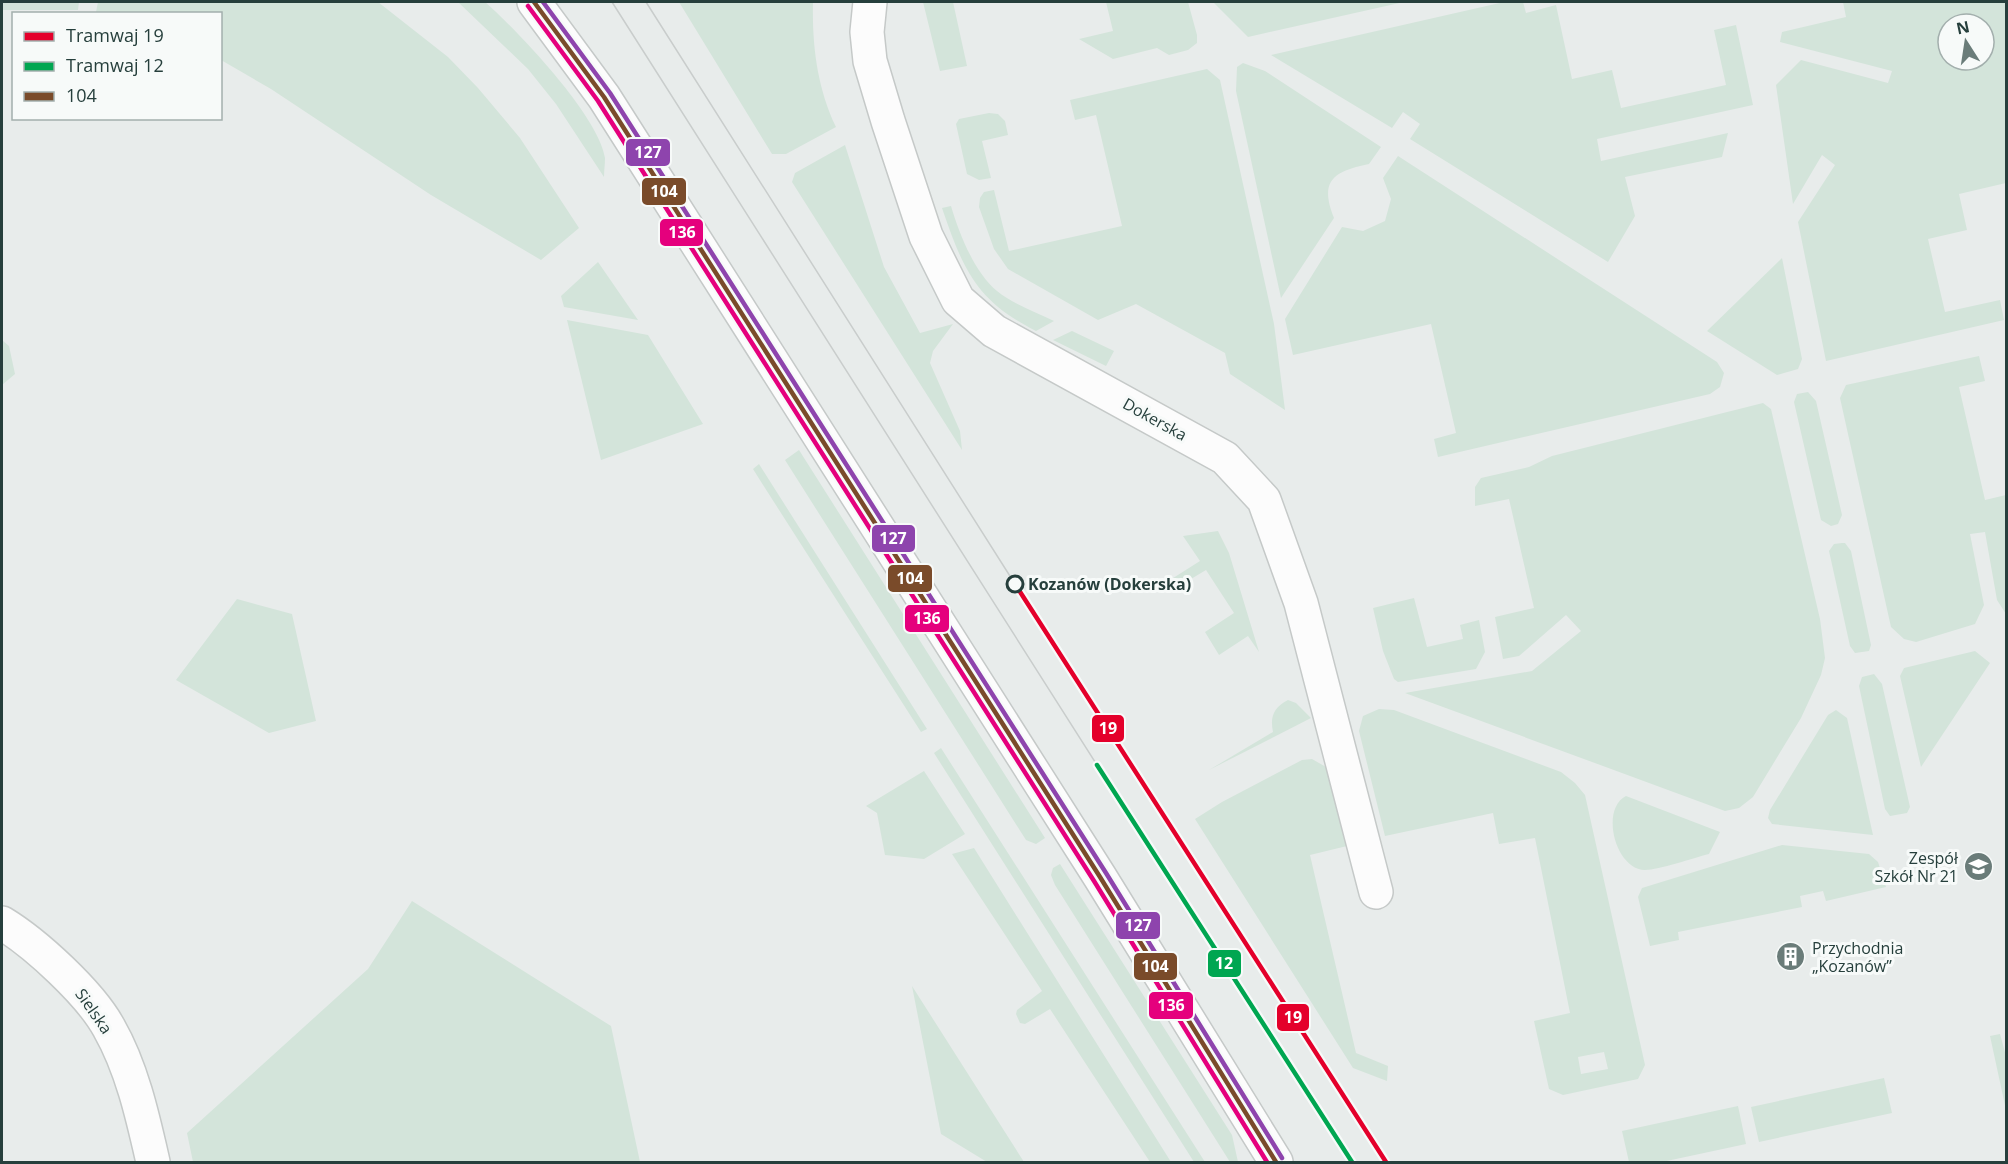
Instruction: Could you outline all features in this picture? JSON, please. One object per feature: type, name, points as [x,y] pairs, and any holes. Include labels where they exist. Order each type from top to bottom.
[{"type":"street","points":[[534,2],[610,106],[1100,878],[1276,1162]]},
{"type":"street","name":"Dokerska","points":[[870,2],[867,32],[870,61],[926,236],[958,300],[994,331],[1225,458],[1264,500],[1301,603],[1376,892]]},
{"type":"street","name":"Sielska","points":[[2,923],[74,982],[109,1027],[141,1113],[153,1162]]},
{"type":"green space","points":[[2,2],[79,2],[78,10],[2,10]]},
{"type":"green space","points":[[98,2],[378,2],[448,57],[478,88],[520,138],[579,228],[541,260],[431,195],[271,89],[222,61],[222,12],[96,12]]},
{"type":"green space","points":[[458,2],[485,2],[555,75],[588,120],[599,140],[605,158],[604,177],[556,104],[528,69]]},
{"type":"green space","points":[[679,2],[813,2],[817,66],[824,97],[836,127],[786,154],[772,154]]},
{"type":"green space","points":[[923,2],[953,2],[967,66],[940,71]]},
{"type":"green space","points":[[1106,2],[1188,2],[1197,43],[1188,50],[1169,55],[1157,48],[1113,59],[1079,39],[1113,31]]},
{"type":"green space","points":[[1213,2],[1404,2],[1248,37]]},
{"type":"green space","points":[[1504,2],[1523,2],[1526,13],[1556,5],[1572,79],[1612,70],[1621,108],[1726,85],[1714,30],[1736,25],[1753,105],[1597,139],[1601,161],[1728,133],[1722,157],[1625,177],[1635,216],[1608,262],[1410,139],[1420,124],[1403,112],[1392,128],[1271,55]]},
{"type":"green space","points":[[1843,2],[2006,2],[2006,183],[1959,194],[1967,230],[1928,239],[1945,312],[2000,300],[2004,320],[1826,361],[1798,222],[1835,165],[1822,155],[1793,204],[1776,85],[1801,60],[1888,83],[1892,71],[1780,42],[1782,32],[1846,17]]},
{"type":"green space","points":[[1243,63],[1265,71],[1381,147],[1369,164],[1347,170],[1333,179],[1328,194],[1334,218],[1281,298],[1236,91],[1237,67]]},
{"type":"green space","points":[[1207,69],[1220,80],[1274,324],[1285,410],[1230,374],[1225,353],[1136,304],[1098,320],[1008,269],[994,249],[979,207],[980,198],[984,192],[994,190],[1009,251],[1122,226],[1096,115],[1075,120],[1070,100]]},
{"type":"green space","points":[[989,113],[998,114],[1005,121],[1008,135],[982,141],[991,178],[979,180],[967,174],[956,124],[959,119]]},
{"type":"green space","points":[[845,145],[884,267],[920,333],[953,324],[933,351],[930,363],[960,431],[962,450],[792,182],[795,173]]},
{"type":"green space","points":[[1398,156],[1717,362],[1724,373],[1720,387],[1710,394],[1438,457],[1434,439],[1456,433],[1431,324],[1293,355],[1285,319],[1342,227],[1363,231],[1385,221],[1391,199],[1383,178]]},
{"type":"green space","points":[[951,206],[968,252],[989,283],[1010,300],[1054,321],[1036,331],[999,308],[985,295],[974,281],[957,249],[942,208]]},
{"type":"green space","points":[[1782,258],[1802,359],[1798,369],[1777,375],[1707,331]]},
{"type":"green space","points":[[598,262],[638,320],[564,307],[561,296]]},
{"type":"green space","points":[[567,320],[648,335],[703,424],[601,460]]},
{"type":"green space","points":[[1072,331],[1114,351],[1106,366],[1053,340]]},
{"type":"green space","points":[[2,340],[9,346],[15,374],[2,385]]},
{"type":"green space","points":[[1979,356],[1985,381],[1959,387],[1985,500],[2006,495],[2006,614],[1997,600],[1985,532],[1970,534],[1984,605],[1975,624],[1916,642],[1904,639],[1891,627],[1840,398],[1846,385]]},
{"type":"green space","points":[[1808,392],[1816,401],[1842,515],[1838,524],[1831,526],[1821,520],[1794,402],[1797,394]]},
{"type":"green space","points":[[1763,403],[1771,409],[1820,619],[1825,658],[1821,675],[1801,718],[1753,797],[1739,808],[1725,811],[1405,693],[1532,671],[1581,631],[1566,615],[1519,656],[1503,659],[1495,617],[1534,608],[1509,499],[1475,506],[1475,487],[1481,478],[1529,467],[1552,456]]},
{"type":"green space","points":[[799,450],[1045,838],[1036,844],[1026,840],[785,460]]},
{"type":"green space","points":[[759,464],[927,729],[921,732],[765,488],[753,469]]},
{"type":"green space","points":[[1218,531],[1229,553],[1259,652],[1248,636],[1219,655],[1205,632],[1234,613],[1206,570],[1176,588],[1170,580],[1200,561],[1183,536]]},
{"type":"green space","points":[[1845,543],[1851,551],[1871,645],[1869,651],[1855,653],[1850,646],[1829,551],[1834,544]]},
{"type":"green space","points":[[1414,598],[1427,647],[1463,639],[1460,625],[1479,620],[1485,652],[1476,669],[1398,682],[1394,679],[1383,651],[1373,608]]},
{"type":"green space","points":[[237,599],[292,614],[316,721],[269,733],[176,680]]},
{"type":"green space","points":[[1975,651],[1990,663],[1921,767],[1900,676],[1904,668]]},
{"type":"green space","points":[[1874,674],[1882,684],[1910,807],[1907,813],[1890,816],[1885,809],[1859,686],[1862,677]]},
{"type":"green space","points":[[1288,700],[1296,703],[1311,718],[1209,770],[1273,732],[1274,713]]},
{"type":"green space","points":[[1379,709],[1394,710],[1561,772],[1585,795],[1645,1065],[1638,1079],[1563,1095],[1549,1089],[1534,1021],[1570,1013],[1535,838],[1499,844],[1493,813],[1385,836],[1359,731],[1363,716]],"holes":[[[1604,1052],[1608,1069],[1581,1074],[1578,1057]]]},
{"type":"green space","points":[[1836,710],[1847,718],[1873,835],[1772,824],[1768,818],[1770,810],[1828,715]]},
{"type":"green space","points":[[941,748],[1205,1162],[1194,1162],[934,753]]},
{"type":"green space","points":[[1312,759],[1326,767],[1347,846],[1310,855],[1356,1053],[1388,1066],[1387,1081],[1353,1068],[1195,819],[1222,802],[1302,760]]},
{"type":"green space","points":[[924,771],[965,834],[924,859],[885,855],[877,813],[866,806]]},
{"type":"green space","points":[[1626,796],[1720,832],[1709,854],[1651,869],[1635,867],[1619,850],[1613,825],[1618,803]]},
{"type":"green space","points":[[1782,845],[1869,854],[1878,862],[1886,887],[1826,901],[1823,891],[1800,896],[1802,907],[1678,932],[1679,940],[1650,946],[1638,897],[1642,888]]},
{"type":"green space","points":[[974,848],[1171,1162],[1150,1162],[1050,1009],[1025,1024],[1020,1023],[1016,1014],[1017,1010],[1042,991],[952,854]]},
{"type":"green space","points":[[1060,864],[1232,1135],[1238,1162],[1230,1162],[1055,885],[1051,875],[1053,868]]},
{"type":"green space","points":[[412,901],[611,1026],[640,1162],[193,1162],[187,1133],[368,969]]},
{"type":"green space","points":[[912,986],[1024,1162],[987,1162],[941,1134]]},
{"type":"green space","points":[[2000,1034],[2006,1056],[2006,1110],[1990,1036]]},
{"type":"green space","points":[[1884,1078],[1892,1113],[1759,1142],[1751,1107]]},
{"type":"green space","points":[[1738,1106],[1746,1144],[1662,1162],[1629,1162],[1622,1131]]},
{"type":"tram line","points":[[612,2],[1097,765]]},
{"type":"tram line","points":[[646,2],[1015,584]]},
{"type":"tram line","name":"19","points":[[1015,584],[1386,1162]]},
{"type":"tram line","name":"12","points":[[1097,765],[1352,1162]]},
{"type":"transit line","name":"104","points":[[534,2],[604,97],[1100,877],[1276,1162]]},
{"type":"transit line","name":"127","points":[[543,2],[610,93],[1106,873],[1282,1158]]},
{"type":"transit line","name":"136","points":[[528,6],[598,101],[1094,881],[1267,1162]]},
{"type":"place","name":"Kozanów (Dokerska)","points":[[1015,584]]},
{"type":"place","name":"Zespół Szkół Nr 21","points":[[1979,867]]},
{"type":"place","name":"Przychodnia „Kozanów”","points":[[1791,957]]}]
